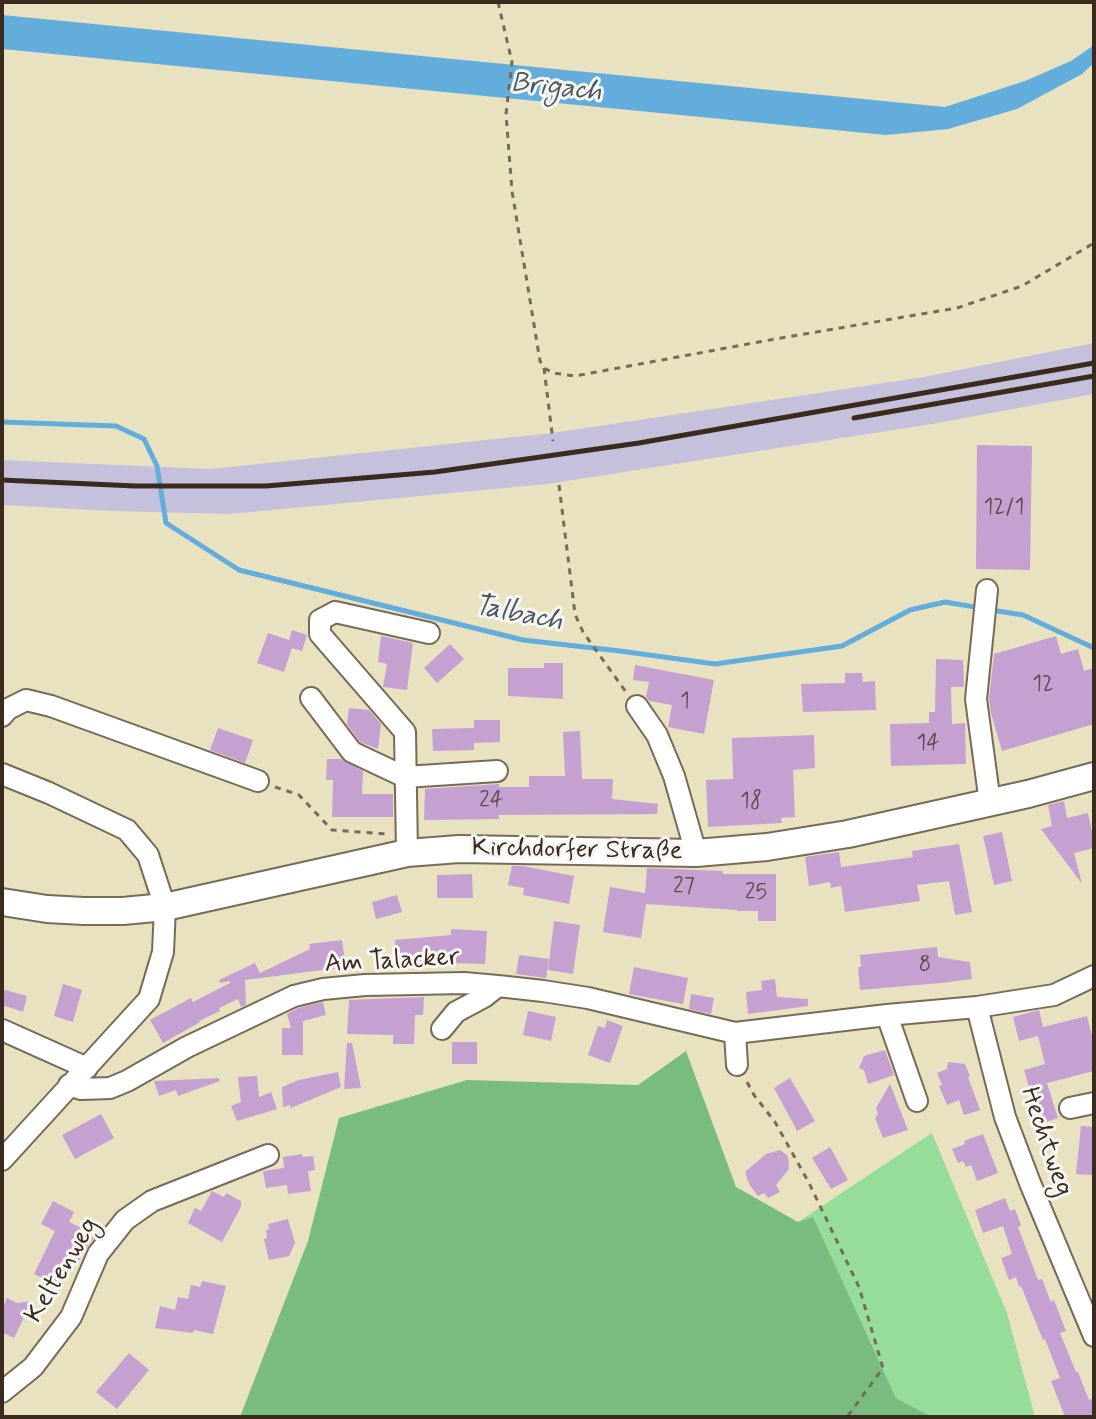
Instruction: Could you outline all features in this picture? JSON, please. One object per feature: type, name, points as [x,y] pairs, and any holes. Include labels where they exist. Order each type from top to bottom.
[{"type":"main road","name":"Kirchdorfer Straße","points":[[2,902],[84,911],[165,907],[407,844],[459,849],[696,853],[767,847],[848,834],[990,803],[1094,776]]},
{"type":"street","points":[[986,593],[976,699],[990,803]]},
{"type":"street","points":[[407,844],[405,732],[320,634],[320,620],[335,612],[429,633]]},
{"type":"street","points":[[311,698],[352,752],[405,777],[497,771]]},
{"type":"street","points":[[2,716],[8,709],[26,700],[51,706],[258,781]]},
{"type":"street","points":[[637,706],[657,735],[674,776],[696,853]]},
{"type":"street","points":[[2,774],[127,830],[148,855],[165,907],[163,952],[149,999],[2,1160]]},
{"type":"street","name":"Am Talacker","points":[[69,1085],[81,1089],[110,1088],[294,996],[323,989],[450,983],[498,986],[588,998],[735,1033],[977,1007],[1054,995],[1094,976]]},
{"type":"street","points":[[442,1029],[456,1012],[498,986]]},
{"type":"street","name":"Hechtweg","points":[[977,1007],[1005,1117],[1094,1336]]},
{"type":"street","points":[[887,1015],[917,1101]]},
{"type":"street","points":[[2,1030],[87,1068]]},
{"type":"street","points":[[735,1033],[737,1065]]},
{"type":"street","points":[[1070,1108],[1094,1103]]},
{"type":"street","name":"Keltenweg","points":[[2,1392],[33,1367],[71,1317],[98,1254],[125,1220],[152,1201],[268,1155]]},
{"type":"path","points":[[498,2],[512,62],[506,114],[512,191],[536,342],[544,368],[553,441]]},
{"type":"path","points":[[544,368],[553,373],[575,376],[957,308],[1022,286],[1094,243]]},
{"type":"path","points":[[559,485],[575,614],[583,632],[637,706]]},
{"type":"path","points":[[258,781],[299,795],[332,830],[407,844]]},
{"type":"path","points":[[737,1065],[754,1095],[775,1122],[809,1183],[859,1287],[883,1368],[847,1417]]},
{"type":"shaded area","points":[[1094,343],[1094,394],[932,424],[547,484],[229,514],[2,505],[2,460],[210,469],[553,433],[924,377]]},
{"type":"green space","points":[[686,1051],[736,1187],[798,1222],[813,1217],[896,1398],[932,1417],[240,1417],[308,1241],[339,1118],[467,1080],[638,1085]]},
{"type":"green space","points":[[932,1133],[1007,1313],[1035,1417],[932,1417],[896,1398],[813,1218],[798,1222]]},
{"type":"water","name":"Brigach","points":[[2,15],[945,107],[1025,81],[1071,61],[1094,45],[1094,63],[1082,74],[1017,109],[948,129],[886,135],[2,49]]},
{"type":"building","points":[[977,445],[1032,446],[1030,570],[976,569]]},
{"type":"building","points":[[292,630],[307,635],[302,651],[292,648],[284,672],[257,663],[268,633],[289,640]]},
{"type":"building","points":[[381,636],[413,643],[407,690],[383,687],[387,664],[378,662]]},
{"type":"building","points":[[1056,636],[1061,654],[1078,649],[1084,671],[1094,668],[1094,724],[1002,751],[989,699],[994,654]]},
{"type":"building","points":[[450,644],[464,659],[437,683],[424,668]]},
{"type":"building","points":[[936,659],[963,660],[964,687],[951,687],[952,724],[965,723],[966,764],[891,766],[890,724],[929,723],[929,712],[935,712]]},
{"type":"building","points":[[544,663],[563,663],[563,699],[508,696],[508,668],[544,668]]},
{"type":"building","points":[[635,665],[714,680],[704,734],[668,727],[672,705],[649,701],[646,697],[649,682],[633,680]]},
{"type":"building","points":[[845,673],[862,673],[863,682],[875,681],[876,710],[803,712],[801,684],[845,683]]},
{"type":"building","points":[[349,708],[369,710],[381,724],[378,749],[360,742],[347,724]]},
{"type":"building","points":[[474,720],[500,720],[500,742],[474,743],[474,750],[433,751],[432,729],[474,728]]},
{"type":"building","points":[[218,728],[253,740],[245,763],[210,750]]},
{"type":"building","points":[[580,731],[582,779],[613,779],[612,799],[658,804],[657,814],[499,815],[499,819],[424,820],[425,789],[499,784],[499,787],[529,787],[529,776],[565,776],[563,732]]},
{"type":"building","points":[[814,735],[815,768],[793,770],[795,817],[781,818],[782,823],[708,827],[706,780],[733,779],[732,738]]},
{"type":"building","points":[[327,759],[341,759],[363,771],[362,794],[393,794],[393,817],[332,817],[333,780],[326,780]]},
{"type":"building","points":[[1064,801],[1067,818],[1088,813],[1094,848],[1074,853],[1082,884],[1041,829],[1052,826],[1048,805]]},
{"type":"building","points":[[1002,832],[1012,881],[994,885],[983,836]]},
{"type":"building","points":[[959,844],[972,912],[955,915],[949,881],[917,885],[920,901],[845,912],[841,886],[831,888],[830,882],[809,886],[805,857],[839,852],[841,867],[913,857],[912,851]]},
{"type":"building","points":[[512,866],[574,876],[569,904],[523,895],[524,888],[508,885]]},
{"type":"building","points":[[647,868],[723,871],[723,874],[776,874],[776,921],[758,921],[758,911],[646,904],[641,938],[603,932],[610,887],[645,893]]},
{"type":"building","points":[[472,874],[473,898],[437,898],[437,875]]},
{"type":"building","points":[[397,895],[402,912],[376,919],[372,902]]},
{"type":"building","points":[[554,921],[580,925],[573,974],[548,970]]},
{"type":"building","points":[[451,929],[487,931],[485,964],[449,963],[450,959],[397,963],[395,940],[451,935]]},
{"type":"building","points":[[342,940],[346,967],[245,980],[246,1005],[241,1007],[238,999],[163,1043],[150,1020],[191,998],[193,1002],[230,983],[220,983],[219,980],[255,963],[260,973],[310,949],[309,944]]},
{"type":"building","points":[[937,947],[938,957],[970,962],[972,979],[860,990],[860,955]]},
{"type":"building","points":[[519,955],[549,959],[546,978],[516,974]]},
{"type":"building","points":[[634,967],[688,978],[683,1004],[629,994]]},
{"type":"building","points":[[775,979],[777,997],[808,999],[808,1006],[748,1014],[746,992],[762,990],[761,981]]},
{"type":"building","points":[[63,984],[82,990],[73,1022],[54,1016]]},
{"type":"building","points":[[2,989],[27,996],[23,1012],[2,1005]]},
{"type":"building","points":[[691,994],[714,998],[711,1014],[689,1009]]},
{"type":"building","points":[[424,997],[423,1015],[415,1015],[414,1044],[393,1044],[393,1035],[347,1034],[349,1000]]},
{"type":"building","points":[[323,1002],[326,1015],[303,1021],[303,1055],[282,1055],[282,1028],[291,1028],[287,1014]]},
{"type":"building","points":[[1039,1010],[1043,1027],[1087,1016],[1094,1044],[1094,1071],[1047,1083],[1058,1118],[1040,1124],[1024,1070],[1045,1064],[1038,1036],[1019,1041],[1013,1017]]},
{"type":"building","points":[[528,1011],[556,1017],[551,1041],[523,1035]]},
{"type":"building","points":[[607,1020],[623,1026],[610,1063],[588,1055],[598,1026],[605,1028]]},
{"type":"building","points":[[452,1042],[477,1042],[477,1064],[452,1064]]},
{"type":"building","points":[[347,1043],[352,1043],[361,1088],[344,1089]]},
{"type":"building","points":[[885,1050],[894,1075],[868,1084],[864,1070],[859,1068],[864,1056]]},
{"type":"building","points":[[948,1062],[965,1064],[980,1110],[964,1115],[959,1100],[947,1105],[937,1073],[947,1069]]},
{"type":"building","points":[[338,1072],[341,1087],[291,1108],[290,1105],[283,1107],[282,1087]]},
{"type":"building","points":[[257,1076],[259,1097],[271,1092],[277,1109],[237,1121],[231,1106],[241,1102],[238,1077]]},
{"type":"building","points":[[219,1078],[220,1081],[178,1096],[176,1090],[159,1096],[154,1081]]},
{"type":"building","points":[[790,1078],[815,1121],[797,1131],[774,1088]]},
{"type":"building","points":[[890,1084],[908,1130],[883,1138],[875,1118],[878,1114],[876,1108]]},
{"type":"building","points":[[101,1114],[114,1138],[75,1159],[62,1135]]},
{"type":"building","points":[[1081,1126],[1094,1127],[1092,1175],[1076,1174]]},
{"type":"building","points":[[983,1134],[998,1173],[977,1181],[971,1165],[966,1167],[963,1161],[958,1163],[952,1149]]},
{"type":"building","points":[[830,1147],[848,1180],[831,1189],[812,1158]]},
{"type":"building","points":[[780,1150],[788,1156],[789,1169],[776,1185],[780,1192],[768,1198],[764,1193],[758,1196],[745,1172],[766,1154]]},
{"type":"building","points":[[302,1154],[303,1157],[313,1156],[315,1170],[308,1171],[311,1191],[288,1194],[287,1185],[266,1188],[263,1171],[284,1168],[283,1157]]},
{"type":"building","points":[[212,1191],[224,1197],[226,1193],[241,1201],[241,1207],[222,1242],[188,1223],[195,1208],[201,1211]]},
{"type":"building","points":[[1005,1198],[1010,1211],[1015,1209],[1021,1225],[1018,1227],[1038,1280],[1042,1279],[1051,1302],[1054,1300],[1066,1331],[1060,1333],[1076,1372],[1089,1400],[1094,1398],[1094,1417],[1065,1417],[1051,1381],[1060,1378],[1045,1339],[1021,1286],[1016,1277],[1009,1280],[1001,1258],[1012,1254],[1003,1226],[983,1233],[975,1210]]},
{"type":"building","points":[[53,1201],[74,1212],[69,1222],[95,1237],[77,1265],[72,1267],[66,1264],[56,1285],[34,1274],[55,1231],[41,1224]]},
{"type":"building","points":[[288,1219],[295,1243],[289,1256],[269,1260],[264,1239],[267,1238],[268,1224]]},
{"type":"building","points":[[202,1281],[226,1286],[213,1334],[155,1328],[160,1306],[175,1310],[178,1297],[188,1299],[191,1285],[200,1287]]},
{"type":"building","points":[[7,1298],[17,1303],[32,1301],[14,1338],[2,1332],[2,1309]]},
{"type":"building","points":[[129,1353],[149,1370],[117,1409],[96,1392]]},
{"type":"waterway","name":"Talbach","points":[[2,422],[116,426],[144,439],[157,466],[166,523],[239,570],[523,640],[715,664],[842,646],[910,610],[945,602],[981,608]]},
{"type":"waterway","name":"Talbach","points":[[991,610],[1023,615],[1094,648]]},
{"type":"railway","points":[[2,480],[135,486],[266,486],[435,472],[639,443],[1094,363]]},
{"type":"railway","points":[[854,418],[1094,376]]}]
